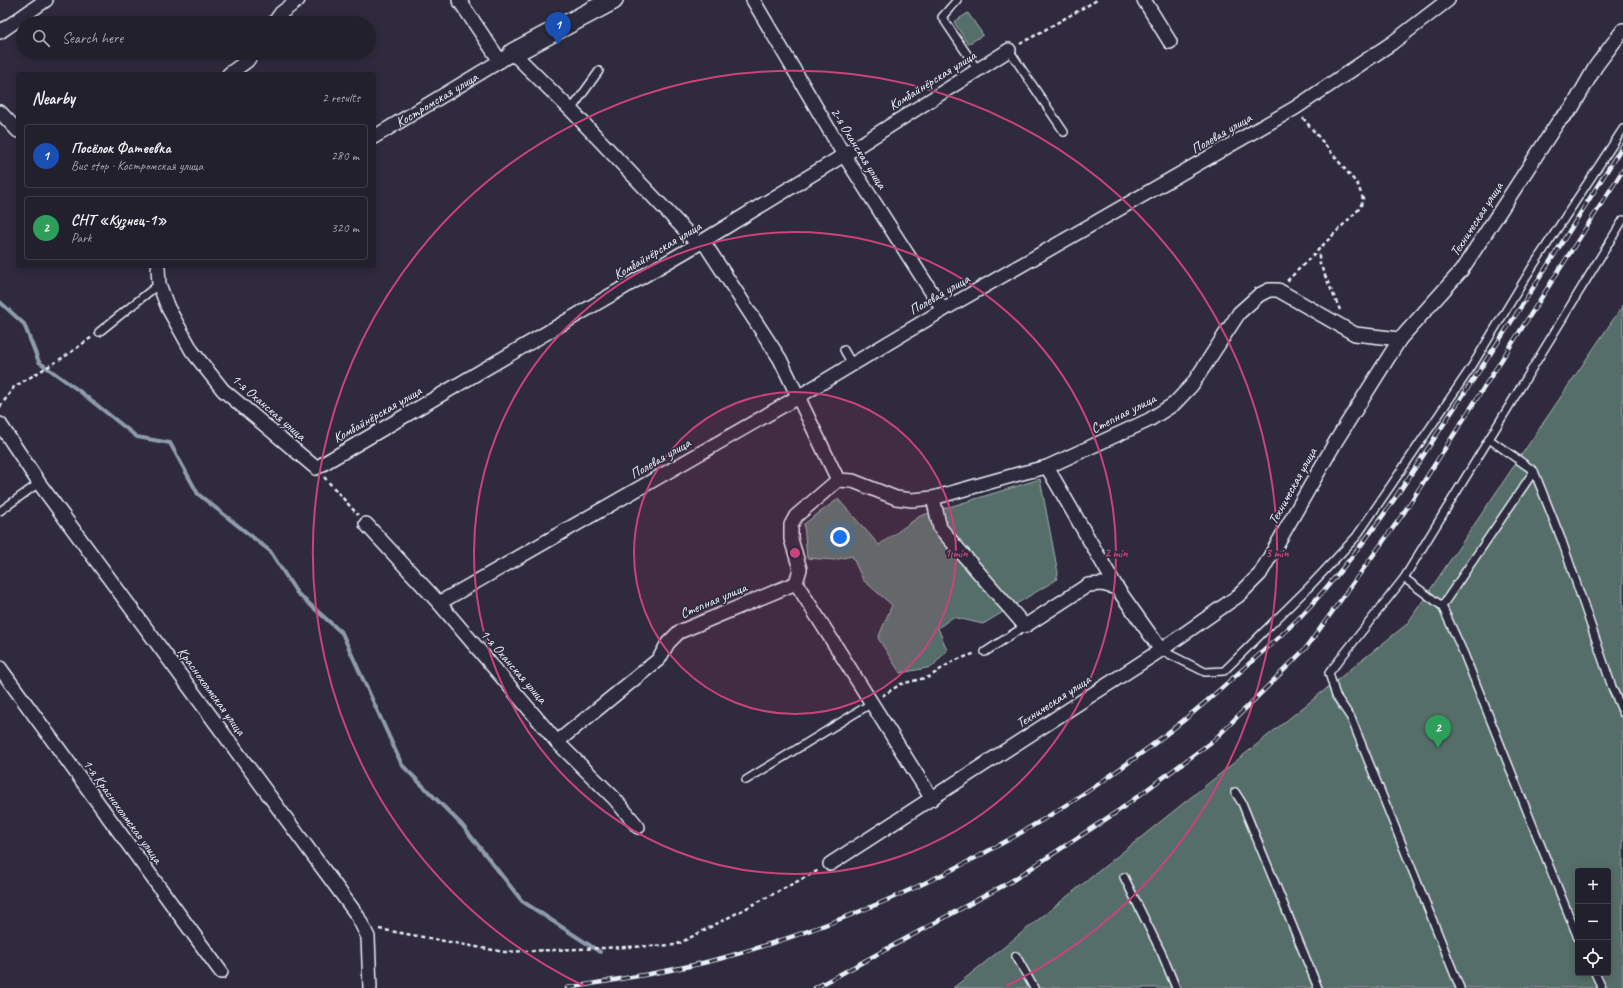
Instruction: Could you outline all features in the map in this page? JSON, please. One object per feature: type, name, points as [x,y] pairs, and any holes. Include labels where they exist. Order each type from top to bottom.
[{"type":"street","points":[[23,16],[46,0]]},
{"type":"street","points":[[279,16],[298,0]]},
{"type":"street","points":[[458,0],[506,57],[571,110],[700,243],[780,359],[838,480],[796,516],[791,525],[792,539],[800,569],[796,583],[932,799]]},
{"type":"street","name":"Костромская улица","points":[[376,136],[506,57],[613,0]]},
{"type":"street","name":"2-я Оханская улица","points":[[753,0],[844,155],[942,310]]},
{"type":"street","points":[[1144,0],[1170,42]]},
{"type":"street","name":"Полевая улица","points":[[439,603],[798,397],[942,310],[1295,108],[1392,43],[1448,0]]},
{"type":"street","points":[[0,32],[16,21]]},
{"type":"street","name":"Техническая улица","points":[[830,864],[1161,650],[1238,596],[1260,574],[1336,441],[1400,339],[1461,271],[1558,122],[1572,108],[1596,66],[1623,30]]},
{"type":"street","name":"Комбайнёрская улица","points":[[316,468],[700,243],[844,155],[1009,50]]},
{"type":"street","points":[[232,72],[248,60]]},
{"type":"street","points":[[0,112],[16,129]]},
{"type":"street","name":"1-я Оханская улица","points":[[156,268],[159,284],[168,308],[192,351],[223,390],[316,468]]},
{"type":"street","name":"Степная улица","points":[[838,480],[853,481],[896,498],[912,500],[933,498],[1047,467],[1149,420],[1174,404],[1192,385],[1239,313],[1259,296],[1269,290],[1278,290]]},
{"type":"street","points":[[1278,290],[1355,334],[1400,339]]},
{"type":"street","name":"Краснохолмская улица","points":[[0,424],[39,482],[357,915],[368,937],[370,988]]},
{"type":"street","points":[[1047,467],[1117,588],[1161,650]]},
{"type":"street","points":[[933,498],[940,528],[1025,626],[1088,585],[1102,584],[1117,588]]},
{"type":"street","name":"1-я Оханская улица","points":[[366,524],[439,603],[557,742],[614,798],[638,827]]},
{"type":"street","name":"Степная улица","points":[[557,742],[660,659],[668,643],[679,632],[796,583]]},
{"type":"street","name":"1-я Краснохолмская улица","points":[[0,668],[221,972]]},
{"type":"lane","points":[[957,0],[942,16],[977,69]]},
{"type":"lane","points":[[1009,50],[1064,132]]},
{"type":"lane","points":[[571,110],[599,71]]},
{"type":"lane","points":[[1161,650],[1205,672],[1224,671],[1310,586],[1356,537],[1472,366],[1531,269],[1623,129]]},
{"type":"lane","points":[[1460,988],[1351,718],[1336,696],[1329,673],[1404,578],[1623,220]]},
{"type":"lane","points":[[100,332],[159,284]]},
{"type":"lane","points":[[844,350],[852,364]]},
{"type":"lane","points":[[1489,439],[1534,472],[1562,540],[1612,688],[1623,713]]},
{"type":"lane","points":[[1442,606],[1534,472]]},
{"type":"lane","points":[[0,511],[39,482]]},
{"type":"lane","points":[[1404,578],[1442,606],[1464,654],[1575,931]]},
{"type":"lane","points":[[985,652],[1025,626]]},
{"type":"lane","points":[[746,780],[872,703]]},
{"type":"lane","points":[[1235,792],[1242,803],[1318,988]]},
{"type":"lane","points":[[1124,877],[1162,954],[1176,988]]},
{"type":"lane","points":[[1016,956],[1034,988]]},
{"type":"lane","points":[[1596,976],[1602,988]]},
{"type":"path","points":[[1009,50],[1097,0]]},
{"type":"path","points":[[1278,290],[1360,208],[1363,199],[1358,185],[1295,108]]},
{"type":"path","points":[[1318,250],[1320,264],[1342,315],[1340,326]]},
{"type":"path","points":[[0,407],[14,387],[100,332]]},
{"type":"path","points":[[316,468],[366,524]]},
{"type":"path","points":[[872,703],[901,684],[929,677],[953,660],[967,655],[985,652]]},
{"type":"path","points":[[363,926],[504,952],[676,945],[830,864]]},
{"type":"green space","points":[[968,13],[983,35],[968,44],[954,22]]},
{"type":"green space","points":[[1623,305],[1623,988],[953,988],[1407,624]]},
{"type":"green space","points":[[1040,479],[1058,573],[1056,580],[983,624],[953,617],[938,628],[947,650],[932,667],[900,673],[878,638],[892,605],[863,580],[852,556],[834,560],[807,558],[804,524],[838,499],[879,545],[920,516]]},
{"type":"waterway","points":[[0,302],[24,324],[39,362],[78,390],[137,437],[170,443],[198,494],[270,551],[297,593],[342,633],[402,765],[462,825],[522,901],[600,952]]},
{"type":"railway","points":[[567,988],[654,973],[719,959],[810,930],[878,904],[943,874],[1008,840],[1069,803],[1129,762],[1187,718],[1264,651],[1299,618],[1332,581],[1376,525],[1492,351],[1623,145]]},
{"type":"railway","points":[[815,988],[1010,882],[1118,811],[1214,740],[1306,648],[1403,514],[1623,170]]},
{"type":"place","name":"Посёлок Фатеевка","points":[[558,45]]},
{"type":"place","name":"СНТ «Кузнец-1»","points":[[1438,748]]}]
